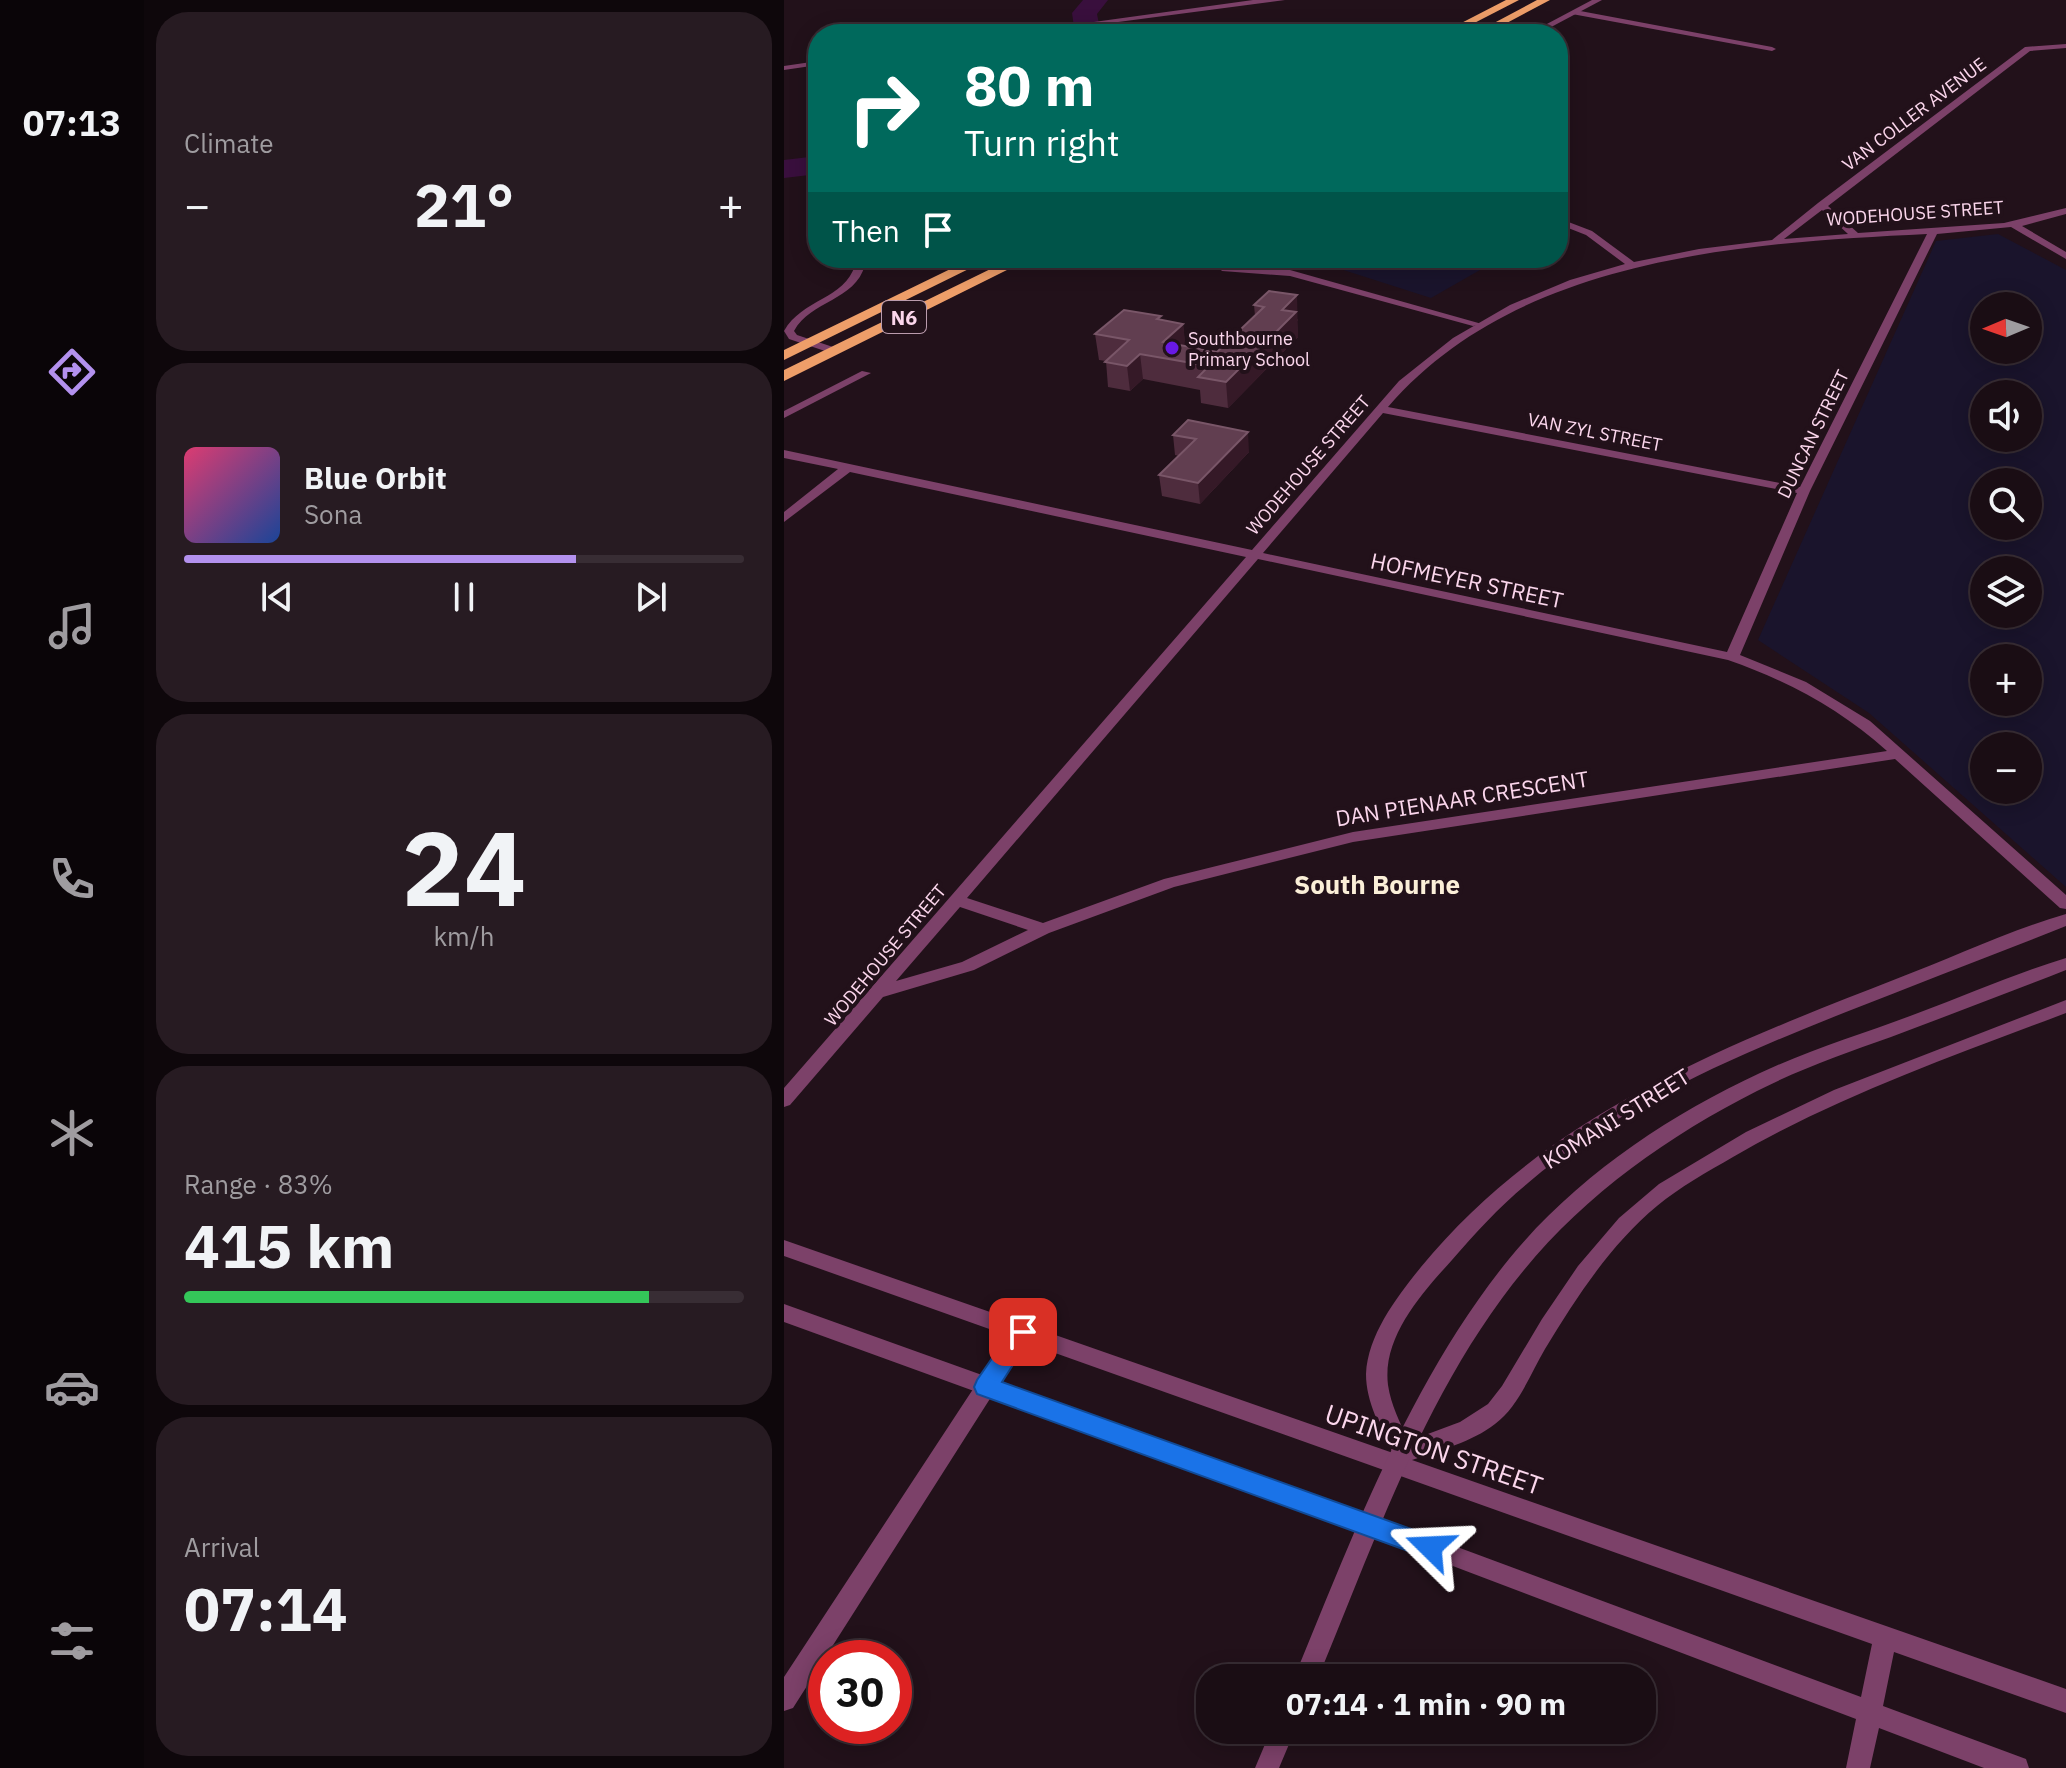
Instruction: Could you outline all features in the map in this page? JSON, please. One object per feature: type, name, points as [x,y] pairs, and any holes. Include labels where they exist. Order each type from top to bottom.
[{"type":"highway","points":[[1465,24],[1514,0]]},
{"type":"highway","points":[[1496,24],[1542,0]]},
{"type":"highway","name":"N6","points":[[784,356],[964,268]]},
{"type":"highway","name":"N6","points":[[784,376],[1004,268]]},
{"type":"street","points":[[1080,24],[1229,2],[1281,0]]},
{"type":"street","points":[[1552,24],[1598,0]]},
{"type":"street","points":[[1575,12],[1772,49]]},
{"type":"street","name":"VAN COLLER AVENUE","points":[[1776,240],[2028,49],[2066,46]]},
{"type":"street","points":[[784,68],[808,64]]},
{"type":"street","points":[[1821,205],[1856,236]]},
{"type":"street","name":"WODEHOUSE STREET","points":[[784,1100],[1380,409],[1432,356],[1477,324],[1552,289],[1630,263],[1776,240],[2012,224],[2066,211]]},
{"type":"street","points":[[2012,224],[2066,256]]},
{"type":"street","points":[[1568,225],[1589,233],[1630,263]]},
{"type":"street","name":"DUNCAN STREET","points":[[1732,657],[1804,491],[1934,230]]},
{"type":"street","points":[[835,351],[793,337],[789,331],[806,312],[853,281],[859,268]]},
{"type":"street","points":[[1225,269],[1290,273],[1477,324]]},
{"type":"street","points":[[1261,282],[1266,276],[1290,273]]},
{"type":"street","points":[[784,415],[866,373]]},
{"type":"street","name":"VAN ZYL STREET","points":[[1380,409],[1804,491]]},
{"type":"street","name":"HOFMEYER STREET","points":[[784,454],[1732,657],[1777,672],[1827,697],[1865,724],[2066,904]]},
{"type":"street","points":[[784,518],[846,469]]},
{"type":"street","name":"DAN PIENAAR CRESCENT","points":[[880,992],[978,962],[1043,929],[1170,883],[1353,837],[1899,754]]},
{"type":"street","points":[[955,900],[1043,929]]},
{"type":"street","name":"KOMANI STREET","points":[[1400,1459],[1378,1392],[1378,1362],[1387,1333],[1413,1291],[1445,1252],[1477,1216],[1508,1190],[1578,1137],[1665,1083],[1732,1050],[2066,920]]},
{"type":"street","name":"KOMANI STREET","points":[[1312,1664],[1400,1459],[1449,1367],[1517,1264],[1585,1198],[1637,1154],[1753,1084],[2066,964]]},
{"type":"street","points":[[1400,1459],[1489,1416],[1503,1402],[1570,1291],[1612,1237],[1643,1207],[1678,1181],[1754,1134],[1811,1107],[2066,1006]]},
{"type":"street","name":"UPINGTON STREET","points":[[784,1248],[1400,1459],[1885,1639],[2066,1701]]},
{"type":"street","points":[[784,1313],[1371,1525],[1869,1715],[2017,1768]]},
{"type":"street","points":[[784,1699],[1023,1332]]},
{"type":"street","points":[[1858,1768],[1885,1639]]},
{"type":"street","points":[[1267,1768],[1277,1744]]},
{"type":"shaded area","points":[[1998,234],[2066,270],[2066,887],[1972,804],[2042,804],[2042,732],[1970,732],[1970,802],[1869,713],[1758,640],[1936,241]]},
{"type":"shaded area","points":[[1337,268],[1484,268],[1431,298]]},
{"type":"building","points":[[1269,291],[1297,295],[1282,310],[1296,312],[1226,382],[1198,377],[1209,366],[1140,354],[1127,366],[1105,362],[1129,340],[1095,334],[1124,310],[1161,316],[1157,319],[1183,324],[1163,342],[1217,352],[1264,307],[1254,305]]},
{"type":"building","points":[[1188,420],[1248,432],[1198,483],[1159,475],[1196,439],[1173,435]]},
{"type":"waterway","points":[[1086,24],[1084,13],[1096,0]]},
{"type":"waterway","points":[[784,169],[808,166]]},
{"type":"place","name":"Southbourne Primary School","points":[[1172,348]]},
{"type":"district","name":"South Bourne","points":[[1377,884]]},
{"type":"route","points":[[1023,1332],[986,1387],[1430,1547]]}]
